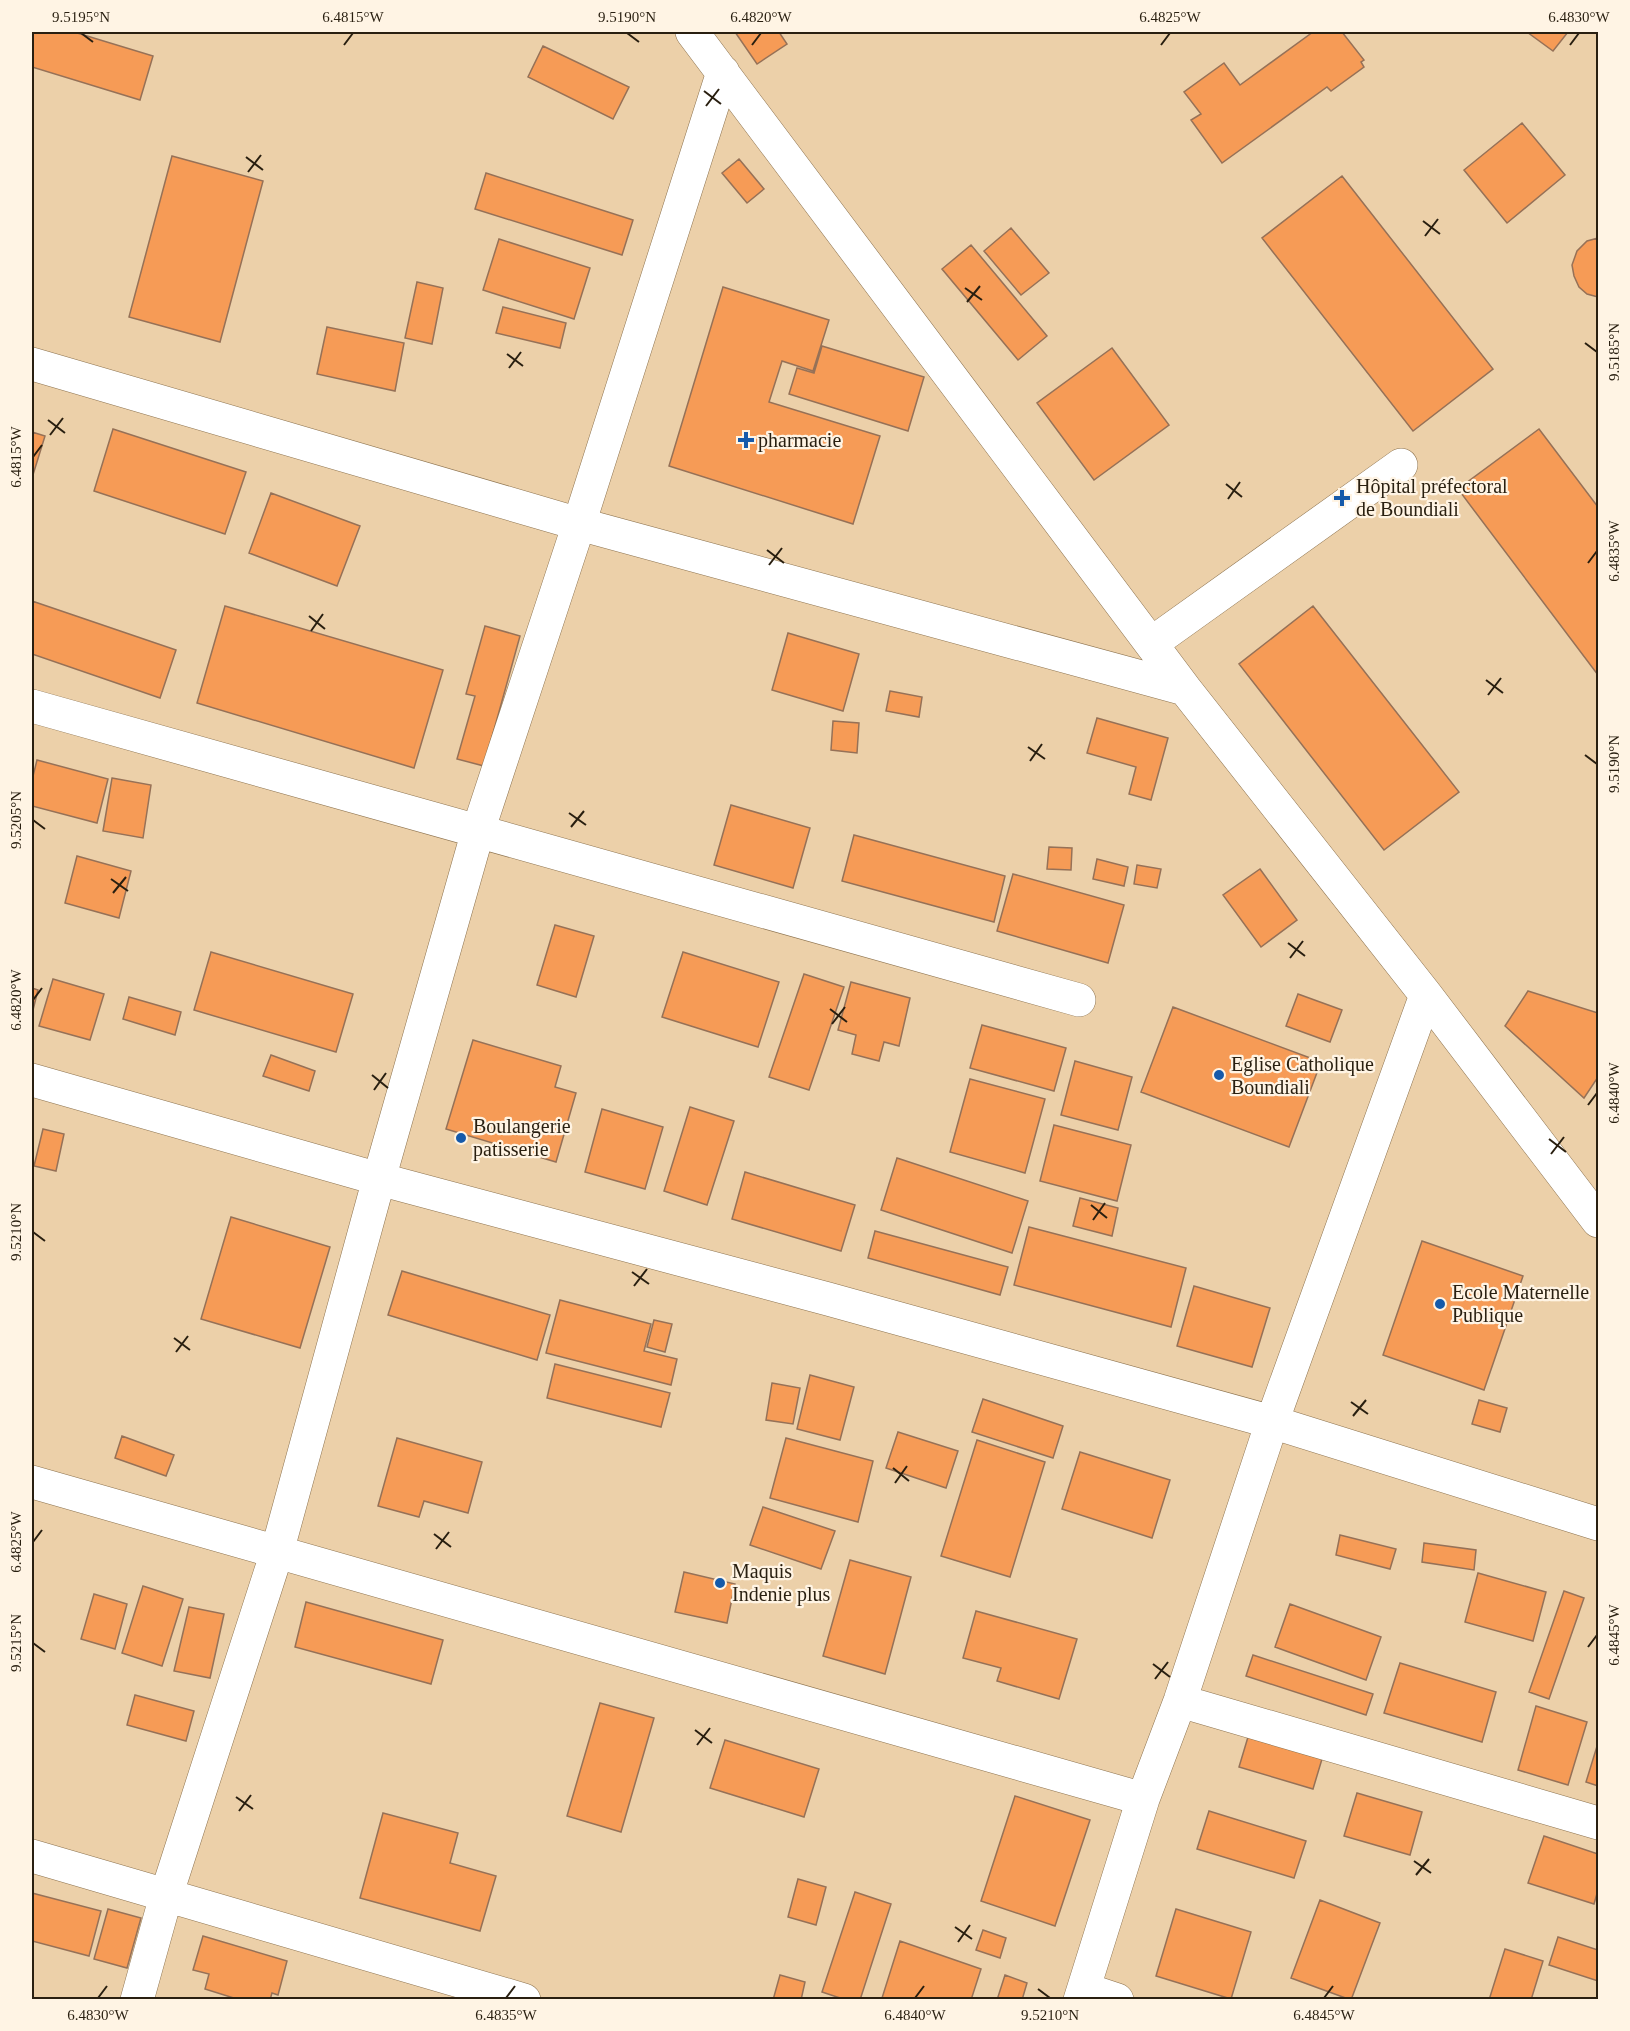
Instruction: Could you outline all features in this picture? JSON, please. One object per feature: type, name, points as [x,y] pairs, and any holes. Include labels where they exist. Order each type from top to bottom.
[{"type":"street","points":[[692,32],[1185,689],[1426,995],[1599,1221]]},
{"type":"street","points":[[137,2000],[166,1896],[277,1552],[379,1179],[478,831],[579,524],[723,72]]},
{"type":"street","points":[[32,364],[579,524],[1185,689]]},
{"type":"street","points":[[1152,644],[1401,465]]},
{"type":"street","points":[[32,706],[1079,1000]]},
{"type":"street","points":[[1118,2000],[1082,1994],[1143,1799],[1180,1701],[1272,1422],[1426,995]]},
{"type":"street","points":[[32,1080],[379,1179],[828,1299],[1272,1422],[1599,1524]]},
{"type":"street","points":[[32,1482],[1143,1799]]},
{"type":"street","points":[[1180,1701],[1599,1822]]},
{"type":"street","points":[[32,1856],[524,2000]]},
{"type":"building","points":[[32,32],[74,32],[153,56],[140,100],[32,67]]},
{"type":"building","points":[[735,32],[779,32],[787,44],[757,64]]},
{"type":"building","points":[[1313,32],[1342,32],[1364,60],[1361,62],[1364,67],[1331,91],[1327,87],[1222,163],[1191,120],[1201,114],[1184,92],[1224,63],[1240,85]]},
{"type":"building","points":[[1527,32],[1568,32],[1553,51]]},
{"type":"building","points":[[543,46],[629,87],[613,119],[528,77]]},
{"type":"building","points":[[1522,123],[1565,175],[1507,223],[1464,170]]},
{"type":"building","points":[[172,156],[263,181],[220,342],[129,317]]},
{"type":"building","points":[[739,159],[764,189],[747,203],[722,173]]},
{"type":"building","points":[[486,173],[633,220],[622,255],[475,209]]},
{"type":"building","points":[[1342,176],[1493,369],[1413,431],[1262,238]]},
{"type":"building","points":[[1011,228],[1049,273],[1021,295],[984,251]]},
{"type":"building","points":[[1598,238],[1598,297],[1587,294],[1579,287],[1572,265],[1577,251],[1587,241]]},
{"type":"building","points":[[499,239],[590,268],[574,319],[483,290]]},
{"type":"building","points":[[971,245],[1047,336],[1018,360],[942,269]]},
{"type":"building","points":[[417,282],[443,288],[432,344],[405,338]]},
{"type":"building","points":[[723,287],[829,320],[813,371],[782,361],[769,402],[880,436],[853,524],[669,466]]},
{"type":"building","points":[[503,307],[566,323],[560,348],[496,333]]},
{"type":"building","points":[[327,327],[404,343],[395,391],[317,374]]},
{"type":"building","points":[[822,346],[924,377],[908,431],[789,394],[797,368],[814,373]]},
{"type":"building","points":[[1112,348],[1169,425],[1094,480],[1037,403]]},
{"type":"building","points":[[113,429],[246,472],[225,534],[94,491]]},
{"type":"building","points":[[1539,429],[1598,507],[1598,675],[1458,489]]},
{"type":"building","points":[[32,432],[45,436],[32,478]]},
{"type":"building","points":[[271,493],[360,526],[337,586],[249,553]]},
{"type":"building","points":[[32,601],[176,650],[160,698],[32,654]]},
{"type":"building","points":[[225,606],[443,670],[414,768],[197,703]]},
{"type":"building","points":[[1313,606],[1459,792],[1384,850],[1239,664]]},
{"type":"building","points":[[485,626],[520,636],[484,766],[457,759],[475,696],[466,694]]},
{"type":"building","points":[[788,633],[859,654],[843,711],[772,690]]},
{"type":"building","points":[[890,691],[922,697],[919,717],[886,711]]},
{"type":"building","points":[[1097,718],[1168,738],[1151,800],[1129,794],[1136,767],[1087,753]]},
{"type":"building","points":[[833,721],[859,723],[857,753],[831,750]]},
{"type":"building","points":[[37,760],[108,779],[97,823],[32,806],[32,780]]},
{"type":"building","points":[[112,778],[151,785],[143,838],[103,831]]},
{"type":"building","points":[[731,805],[810,828],[793,888],[714,865]]},
{"type":"building","points":[[854,835],[1005,876],[994,922],[842,881]]},
{"type":"building","points":[[1049,847],[1072,848],[1071,870],[1047,869]]},
{"type":"building","points":[[77,856],[131,871],[119,918],[65,903]]},
{"type":"building","points":[[1097,859],[1128,867],[1124,886],[1093,879]]},
{"type":"building","points":[[1137,865],[1161,869],[1157,888],[1134,884]]},
{"type":"building","points":[[1260,869],[1297,920],[1261,947],[1223,895]]},
{"type":"building","points":[[1013,874],[1124,905],[1108,963],[997,931]]},
{"type":"building","points":[[555,925],[594,936],[576,997],[537,985]]},
{"type":"building","points":[[211,952],[353,994],[336,1052],[194,1010]]},
{"type":"building","points":[[683,952],[779,982],[758,1047],[662,1017]]},
{"type":"building","points":[[804,974],[844,987],[809,1090],[769,1077]]},
{"type":"building","points":[[53,979],[104,994],[90,1040],[39,1026]]},
{"type":"building","points":[[851,982],[910,998],[899,1046],[884,1042],[879,1061],[852,1054],[856,1035],[838,1030]]},
{"type":"building","points":[[32,988],[38,990],[32,1014]]},
{"type":"building","points":[[1528,991],[1598,1013],[1598,1077],[1584,1098],[1505,1026]]},
{"type":"building","points":[[1298,994],[1342,1010],[1330,1042],[1286,1026]]},
{"type":"building","points":[[129,997],[181,1012],[175,1035],[123,1019]]},
{"type":"building","points":[[1173,1007],[1321,1062],[1289,1147],[1141,1092]]},
{"type":"building","points":[[982,1025],[1066,1048],[1054,1091],[970,1068]]},
{"type":"building","points":[[473,1040],[561,1066],[555,1087],[576,1093],[556,1162],[446,1129]]},
{"type":"building","points":[[271,1055],[315,1071],[309,1091],[263,1076]]},
{"type":"building","points":[[1075,1061],[1132,1077],[1118,1130],[1061,1115]]},
{"type":"building","points":[[970,1079],[1045,1099],[1025,1173],[950,1152]]},
{"type":"building","points":[[690,1107],[734,1121],[707,1205],[664,1191]]},
{"type":"building","points":[[602,1109],[663,1127],[645,1189],[585,1172]]},
{"type":"building","points":[[1054,1125],[1131,1145],[1117,1201],[1040,1181]]},
{"type":"building","points":[[43,1129],[64,1134],[56,1171],[34,1166]]},
{"type":"building","points":[[897,1158],[1028,1201],[1012,1253],[881,1210]]},
{"type":"building","points":[[745,1172],[855,1205],[841,1251],[732,1219]]},
{"type":"building","points":[[1080,1198],[1118,1208],[1112,1236],[1073,1226]]},
{"type":"building","points":[[231,1217],[330,1247],[300,1348],[201,1319]]},
{"type":"building","points":[[1029,1227],[1186,1268],[1171,1327],[1014,1285]]},
{"type":"building","points":[[875,1231],[1008,1267],[1000,1295],[868,1258]]},
{"type":"building","points":[[1422,1241],[1523,1276],[1484,1390],[1383,1355]]},
{"type":"building","points":[[402,1271],[550,1315],[537,1360],[388,1315]]},
{"type":"building","points":[[1194,1286],[1270,1308],[1252,1367],[1177,1346]]},
{"type":"building","points":[[560,1300],[651,1324],[644,1351],[677,1359],[671,1385],[546,1353]]},
{"type":"building","points":[[654,1320],[672,1324],[665,1352],[647,1347]]},
{"type":"building","points":[[555,1364],[670,1393],[661,1427],[547,1398]]},
{"type":"building","points":[[810,1375],[854,1387],[840,1440],[797,1429]]},
{"type":"building","points":[[772,1383],[800,1388],[793,1424],[766,1420]]},
{"type":"building","points":[[983,1399],[1063,1426],[1053,1458],[972,1432]]},
{"type":"building","points":[[1479,1400],[1507,1408],[1500,1432],[1472,1424]]},
{"type":"building","points":[[898,1432],[958,1451],[946,1488],[886,1468]]},
{"type":"building","points":[[122,1436],[174,1455],[166,1476],[115,1458]]},
{"type":"building","points":[[397,1438],[482,1462],[468,1513],[424,1501],[419,1517],[378,1506]]},
{"type":"building","points":[[786,1438],[873,1461],[858,1522],[770,1498]]},
{"type":"building","points":[[977,1440],[1045,1462],[1010,1577],[941,1556]]},
{"type":"building","points":[[1080,1452],[1170,1480],[1152,1538],[1062,1509]]},
{"type":"building","points":[[763,1507],[835,1531],[821,1569],[750,1545]]},
{"type":"building","points":[[1340,1535],[1396,1549],[1390,1569],[1336,1555]]},
{"type":"building","points":[[1424,1543],[1476,1550],[1474,1570],[1422,1562]]},
{"type":"building","points":[[850,1560],[911,1577],[885,1674],[823,1656]]},
{"type":"building","points":[[684,1572],[735,1584],[727,1623],[675,1612]]},
{"type":"building","points":[[1478,1573],[1546,1592],[1533,1641],[1465,1622]]},
{"type":"building","points":[[143,1586],[183,1599],[162,1666],[122,1653]]},
{"type":"building","points":[[1564,1591],[1584,1598],[1549,1699],[1529,1692]]},
{"type":"building","points":[[94,1594],[127,1604],[115,1649],[81,1639]]},
{"type":"building","points":[[306,1602],[443,1640],[431,1684],[295,1647]]},
{"type":"building","points":[[1290,1604],[1381,1637],[1366,1680],[1275,1647]]},
{"type":"building","points":[[189,1607],[224,1614],[210,1678],[174,1671]]},
{"type":"building","points":[[976,1611],[1077,1639],[1059,1699],[997,1681],[1001,1668],[963,1658]]},
{"type":"building","points":[[1253,1655],[1373,1694],[1366,1715],[1246,1676]]},
{"type":"building","points":[[1400,1663],[1496,1692],[1482,1742],[1384,1713]]},
{"type":"building","points":[[135,1695],[194,1711],[186,1741],[127,1725]]},
{"type":"building","points":[[600,1703],[654,1718],[621,1832],[567,1816]]},
{"type":"building","points":[[1536,1706],[1587,1722],[1568,1785],[1518,1770]]},
{"type":"building","points":[[1248,1737],[1322,1759],[1313,1789],[1239,1767]]},
{"type":"building","points":[[725,1740],[819,1769],[804,1817],[710,1788]]},
{"type":"building","points":[[1598,1743],[1598,1786],[1586,1782]]},
{"type":"building","points":[[1357,1793],[1422,1812],[1410,1855],[1344,1836]]},
{"type":"building","points":[[1015,1796],[1090,1820],[1055,1926],[981,1901]]},
{"type":"building","points":[[1209,1811],[1306,1841],[1294,1878],[1197,1849]]},
{"type":"building","points":[[383,1813],[458,1833],[450,1863],[496,1876],[480,1931],[360,1898]]},
{"type":"building","points":[[1544,1836],[1598,1854],[1598,1890],[1594,1904],[1528,1883]]},
{"type":"building","points":[[798,1879],[826,1887],[816,1925],[788,1917]]},
{"type":"building","points":[[855,1892],[891,1904],[860,2000],[846,2000],[822,1992]]},
{"type":"building","points":[[32,1893],[101,1911],[89,1956],[32,1941]]},
{"type":"building","points":[[1320,1900],[1380,1923],[1351,2000],[1291,1978]]},
{"type":"building","points":[[108,1909],[141,1918],[127,1968],[94,1959]]},
{"type":"building","points":[[1176,1909],[1251,1932],[1231,1999],[1156,1976]]},
{"type":"building","points":[[983,1930],[1006,1938],[1000,1958],[976,1950]]},
{"type":"building","points":[[203,1936],[287,1961],[278,1995],[272,1993],[270,2000],[240,2000],[205,1989],[209,1974],[193,1970]]},
{"type":"building","points":[[1558,1937],[1598,1950],[1598,1981],[1549,1965]]},
{"type":"building","points":[[900,1941],[981,1969],[971,2000],[886,2000],[882,1998]]},
{"type":"building","points":[[1505,1949],[1543,1961],[1531,2000],[1489,2000]]},
{"type":"building","points":[[780,1975],[805,1982],[801,2000],[773,2000]]},
{"type":"building","points":[[1005,1975],[1027,1983],[1022,2000],[997,2000]]},
{"type":"place","name":"pharmacie","points":[[746,440]]},
{"type":"place","name":"Hôpital préfectoral de Boundiali","points":[[1342,498]]},
{"type":"place","name":"Eglise Catholique Boundiali","points":[[1219,1075]]},
{"type":"place","name":"Boulangerie patisserie","points":[[461,1138]]},
{"type":"place","name":"Ecole Maternelle Publique","points":[[1440,1304]]},
{"type":"place","name":"Maquis Indenie plus","points":[[720,1583]]}]
